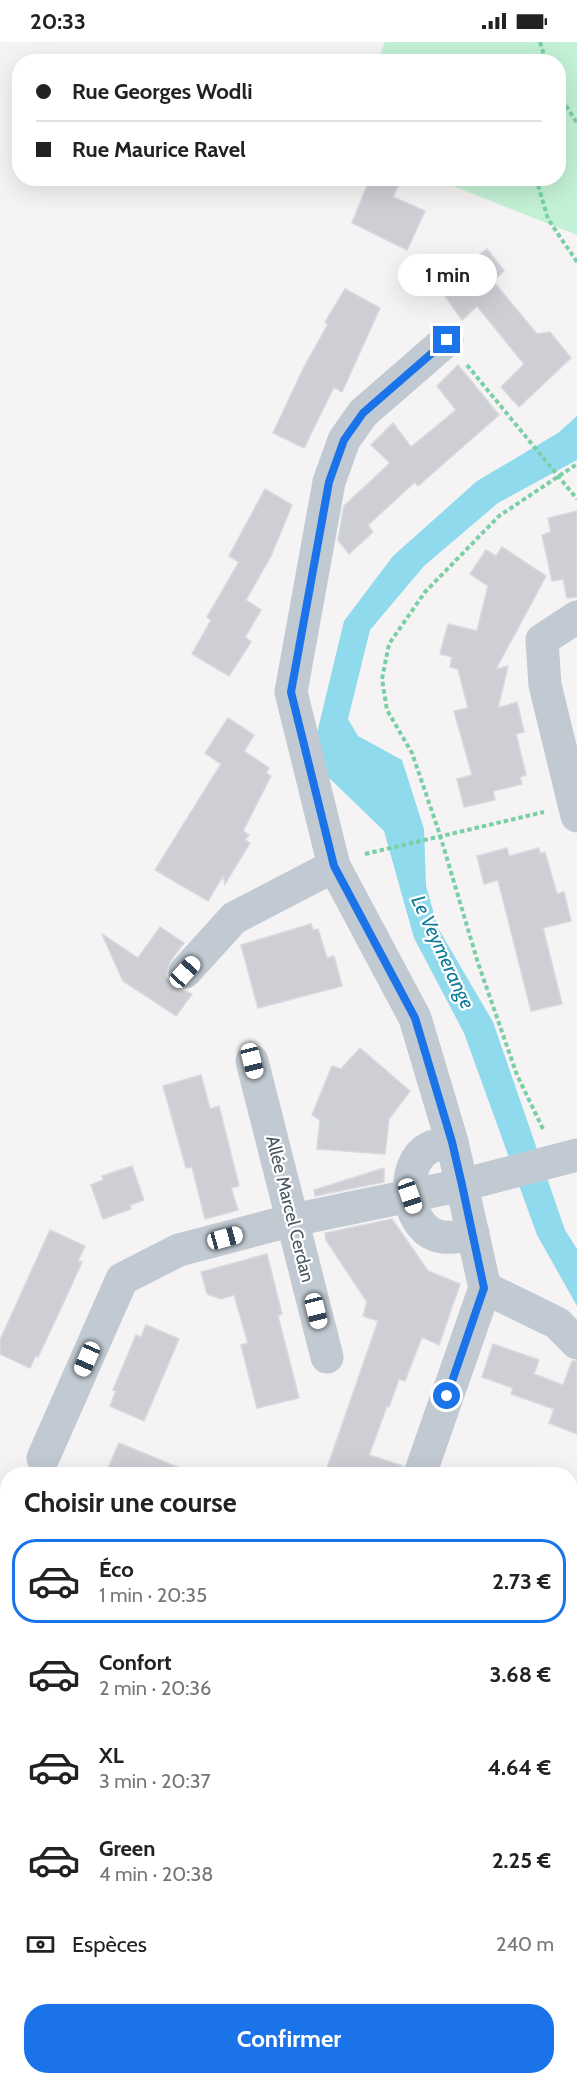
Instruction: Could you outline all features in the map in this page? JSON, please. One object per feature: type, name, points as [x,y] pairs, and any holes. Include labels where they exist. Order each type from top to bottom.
[{"type":"street","points":[[422,1467],[484,1288],[452,1142],[415,1018],[334,866],[291,692],[329,482],[344,440],[363,413],[447,340]]},
{"type":"street","points":[[576,808],[545,685],[542,640],[577,616]]},
{"type":"street","points":[[185,972],[234,918],[334,866]]},
{"type":"street","name":"Allée Marcel Cerdan","points":[[252,1061],[327,1357]]},
{"type":"street","points":[[452,1142],[428,1148],[411,1170],[410,1196],[420,1225],[435,1235],[454,1238],[473,1233]]},
{"type":"street","points":[[43,1458],[122,1280],[179,1250],[293,1220],[462,1185],[573,1156]]},
{"type":"street","points":[[484,1288],[557,1323],[577,1343]]},
{"type":"path","points":[[566,106],[577,123]]},
{"type":"path","points":[[539,186],[549,219],[577,262]]},
{"type":"path","points":[[447,340],[577,499]]},
{"type":"path","points":[[542,1130],[517,1075],[478,963],[440,836],[412,753],[387,710],[382,679],[388,644],[425,592],[499,516],[577,465]]},
{"type":"path","points":[[376,850],[576,808]]},
{"type":"green space","points":[[385,42],[577,42],[577,235],[453,186],[566,186],[566,54],[380,54]]},
{"type":"water","name":"Le Veymerange","points":[[577,416],[577,460],[498,503],[424,566],[370,630],[348,719],[358,736],[402,760],[424,829],[426,886],[438,928],[493,1022],[565,1230],[577,1249],[577,1306],[537,1235],[464,1033],[414,938],[384,831],[320,769],[312,754],[344,621],[393,556],[477,481],[558,433]]},
{"type":"building","points":[[367,186],[398,186],[393,197],[425,211],[407,250],[352,223]]},
{"type":"building","points":[[487,249],[504,271],[493,281],[537,334],[550,332],[571,358],[519,407],[501,387],[524,364],[477,306],[462,320],[445,296],[465,277],[460,269]]},
{"type":"building","points":[[345,289],[380,308],[342,392],[334,387],[304,448],[273,433],[304,367],[328,324],[325,322]]},
{"type":"building","points":[[458,365],[499,415],[418,486],[415,482],[368,525],[373,532],[349,554],[338,540],[344,506],[390,463],[371,445],[393,423],[411,447],[456,410],[437,386]]},
{"type":"building","points":[[265,489],[292,505],[271,556],[246,600],[261,610],[245,637],[251,642],[229,676],[192,654],[211,620],[207,617],[239,562],[229,556]]},
{"type":"building","points":[[577,511],[577,597],[567,598],[563,579],[552,581],[542,535],[551,532],[548,518]]},
{"type":"building","points":[[502,547],[546,576],[496,669],[508,666],[498,708],[517,702],[524,732],[516,734],[526,775],[520,777],[522,784],[493,791],[495,800],[464,807],[457,779],[472,775],[454,711],[468,708],[458,669],[450,667],[452,657],[440,654],[448,624],[477,631],[488,586],[470,574],[486,550],[496,556]]},
{"type":"building","points":[[228,718],[254,735],[244,751],[269,768],[266,773],[271,776],[243,831],[249,835],[245,840],[250,843],[225,884],[223,876],[208,901],[155,870],[221,764],[205,753]]},
{"type":"building","points":[[507,848],[509,856],[539,848],[540,854],[545,852],[557,894],[564,892],[571,921],[543,928],[562,1004],[531,1011],[498,880],[484,884],[477,856]]},
{"type":"building","points":[[311,924],[313,930],[318,929],[327,958],[334,956],[342,986],[258,1008],[241,945]]},
{"type":"building","points":[[160,927],[184,943],[171,960],[165,976],[173,986],[192,994],[176,1016],[123,981],[102,934],[138,958]]},
{"type":"building","points":[[360,1048],[410,1091],[389,1119],[385,1154],[317,1149],[320,1120],[312,1115],[332,1066],[341,1069]]},
{"type":"building","points":[[201,1075],[210,1109],[219,1106],[239,1186],[231,1188],[238,1210],[205,1219],[192,1167],[186,1168],[163,1086]]},
{"type":"building","points":[[132,1166],[144,1200],[130,1205],[131,1209],[103,1219],[91,1185],[103,1180],[102,1176]]},
{"type":"building","points":[[384,1168],[384,1182],[315,1196],[314,1190]]},
{"type":"building","points":[[392,1219],[428,1271],[460,1284],[439,1345],[422,1337],[405,1381],[399,1379],[369,1455],[403,1467],[327,1467],[378,1321],[363,1316],[367,1302],[326,1240],[325,1233]]},
{"type":"building","points":[[50,1230],[85,1246],[78,1261],[82,1262],[38,1357],[36,1355],[30,1368],[0,1354],[0,1340]]},
{"type":"building","points":[[267,1254],[282,1314],[278,1316],[299,1398],[257,1408],[241,1345],[248,1343],[234,1295],[221,1299],[207,1294],[201,1272]]},
{"type":"building","points":[[146,1325],[179,1339],[144,1421],[110,1406],[116,1391],[113,1390],[136,1335],[141,1337]]},
{"type":"building","points":[[493,1344],[539,1360],[534,1374],[563,1385],[572,1361],[577,1361],[577,1434],[549,1423],[554,1409],[511,1394],[513,1388],[482,1377]]},
{"type":"building","points":[[119,1443],[177,1467],[108,1467]]},
{"type":"route","points":[[447,340],[363,413],[344,440],[329,482],[291,692],[334,866],[415,1018],[452,1142],[462,1185],[484,1288],[447,1396]]}]
